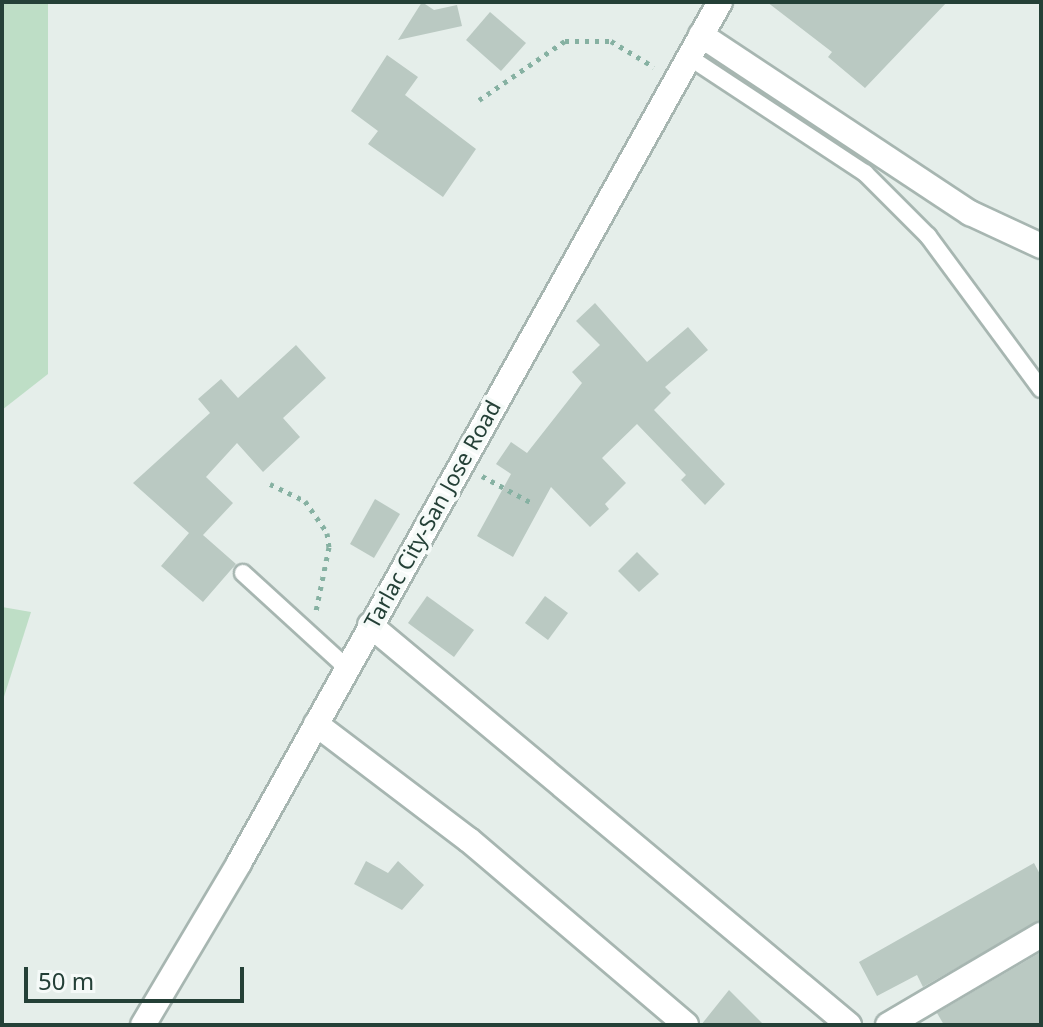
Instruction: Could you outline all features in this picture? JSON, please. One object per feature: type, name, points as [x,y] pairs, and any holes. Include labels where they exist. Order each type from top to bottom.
[{"type":"street","name":"Tarlac City-San Jose Road","points":[[143,1025],[316,724],[720,2]]},
{"type":"street","points":[[701,35],[970,213],[1041,246]]},
{"type":"street","points":[[370,625],[849,1025]]},
{"type":"street","points":[[316,724],[469,840],[686,1025]]},
{"type":"street","points":[[888,1025],[1041,935]]},
{"type":"lane","points":[[689,57],[865,173],[928,236],[1041,389]]},
{"type":"lane","points":[[243,573],[347,668]]},
{"type":"path","points":[[479,100],[565,41],[591,37],[611,41],[676,80]]},
{"type":"path","points":[[460,464],[530,502]]},
{"type":"path","points":[[270,484],[305,501],[327,533],[327,560],[317,590],[319,618]]},
{"type":"green space","points":[[2,2],[48,2],[48,374],[2,410]]},
{"type":"green space","points":[[2,607],[31,612],[2,703]]},
{"type":"building","points":[[422,2],[434,10],[457,5],[462,26],[398,40]]},
{"type":"building","points":[[767,2],[947,2],[865,88],[828,57],[832,52]]},
{"type":"building","points":[[490,12],[526,43],[501,71],[466,40]]},
{"type":"building","points":[[387,55],[418,77],[405,95],[476,149],[443,197],[368,144],[378,131],[351,111]]},
{"type":"building","points":[[595,303],[647,362],[688,327],[708,350],[665,387],[671,393],[654,410],[725,484],[705,505],[681,480],[686,475],[637,424],[602,458],[626,483],[605,504],[609,509],[590,527],[551,487],[513,557],[477,536],[511,474],[496,464],[511,442],[527,453],[582,383],[572,372],[600,345],[576,321]]},
{"type":"building","points":[[296,345],[326,378],[283,418],[300,437],[263,472],[237,443],[206,477],[233,503],[203,535],[236,564],[203,602],[161,566],[189,533],[133,483],[210,413],[198,399],[221,379],[238,398]]},
{"type":"building","points":[[375,499],[400,514],[374,558],[350,544]]},
{"type":"building","points":[[637,552],[659,574],[639,592],[618,571]]},
{"type":"building","points":[[427,596],[474,630],[454,657],[408,623]]},
{"type":"building","points":[[545,596],[568,613],[548,640],[525,623]]},
{"type":"building","points":[[366,861],[388,873],[398,861],[424,885],[402,910],[354,884]]},
{"type":"building","points":[[1034,863],[1041,876],[1041,920],[923,987],[917,975],[877,996],[859,962]]},
{"type":"building","points":[[1041,952],[1041,1025],[944,1025],[937,1013]]},
{"type":"building","points":[[729,990],[764,1025],[701,1025]]}]
